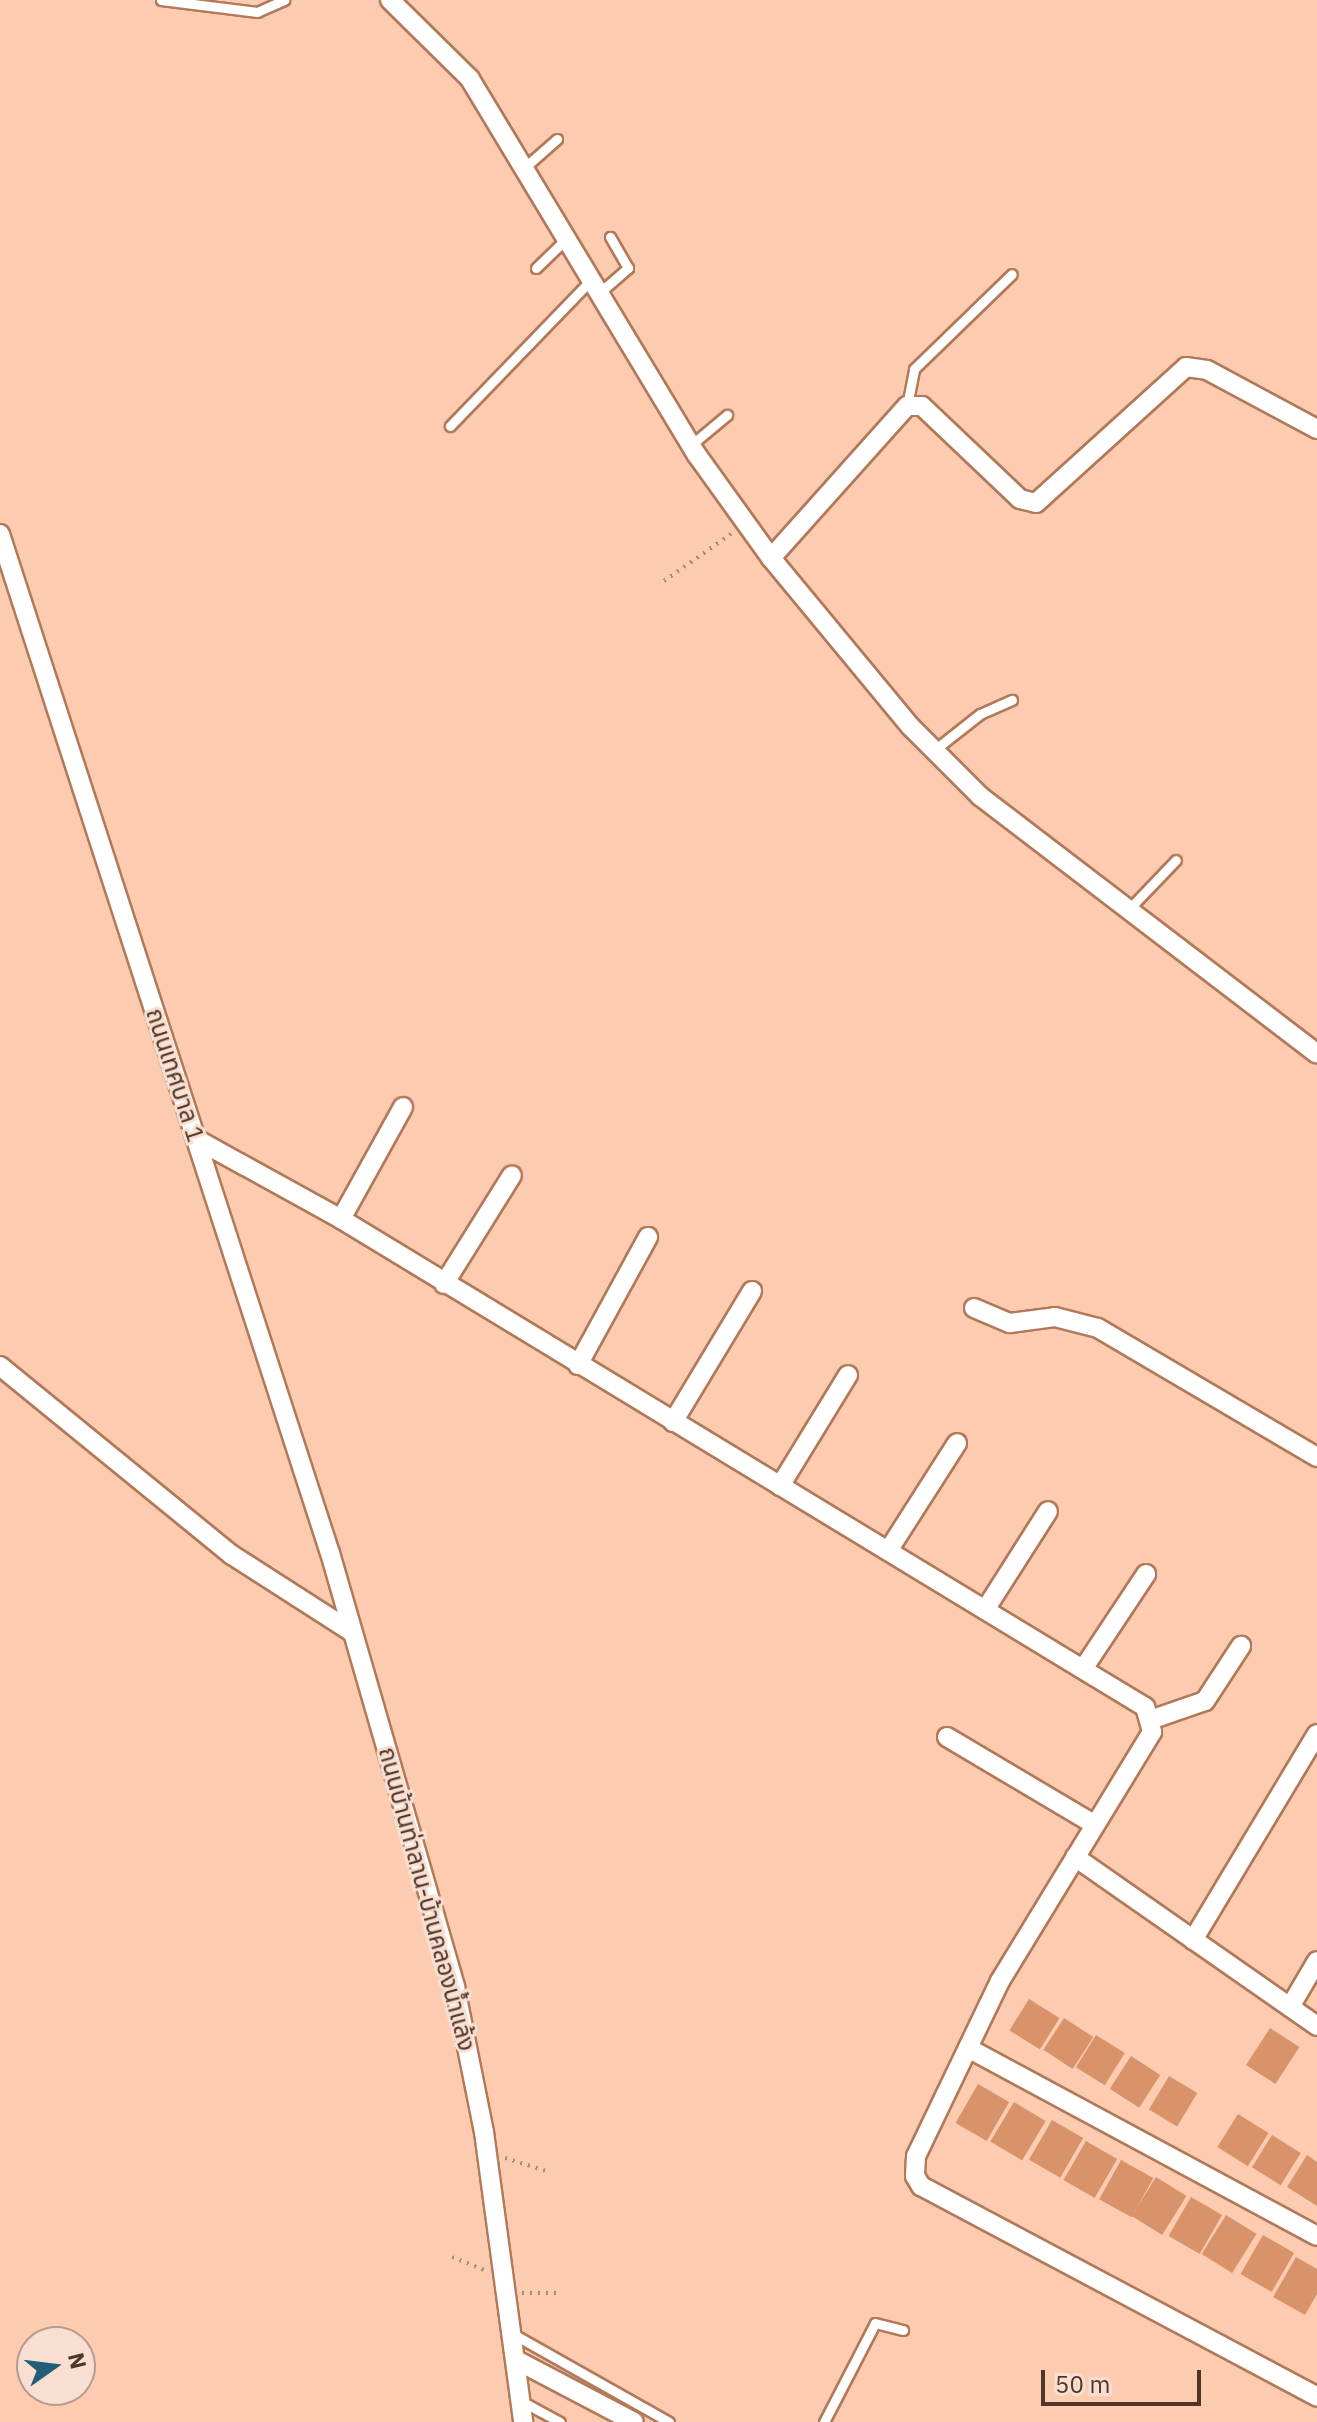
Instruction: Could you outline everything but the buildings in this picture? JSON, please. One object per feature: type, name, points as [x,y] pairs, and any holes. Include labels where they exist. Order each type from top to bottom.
[{"type":"street","points":[[390,0],[456,60],[691,445],[771,558],[933,751],[1128,910],[1317,1054]]},
{"type":"street","points":[[771,558],[907,406],[922,406],[1020,499],[1036,503],[1186,367],[1207,370],[1317,429]]},
{"type":"street","name":"ถนนเทศบาล 1","points":[[0,534],[330,1553],[350,1624]]},
{"type":"street","points":[[341,1219],[403,1107]]},
{"type":"street","points":[[196,1139],[341,1219],[1083,1669],[1153,1719]]},
{"type":"street","points":[[444,1284],[512,1175]]},
{"type":"street","points":[[578,1365],[648,1237]]},
{"type":"street","points":[[673,1422],[752,1291]]},
{"type":"street","points":[[974,1308],[1010,1323],[1055,1317],[1098,1328],[1317,1457]]},
{"type":"street","points":[[0,1366],[232,1555],[350,1624]]},
{"type":"street","points":[[780,1486],[848,1375]]},
{"type":"street","points":[[888,1551],[957,1443]]},
{"type":"street","points":[[985,1610],[1048,1511]]},
{"type":"street","points":[[1083,1669],[1146,1574]]},
{"type":"street","name":"ถนนบ้านท่าลาน-บ้านคลองน้ำแล้ง","points":[[350,1624],[455,1987],[487,2152],[523,2422]]},
{"type":"street","points":[[1241,1646],[1205,1701],[1153,1719],[1095,1825],[1000,1981],[916,2156],[921,2186],[1317,2397]]},
{"type":"street","points":[[1193,1940],[1317,1734]]},
{"type":"street","points":[[947,1737],[1095,1825]]},
{"type":"street","points":[[1075,1857],[1317,2026]]},
{"type":"street","points":[[1290,2007],[1317,1961]]},
{"type":"street","points":[[968,2048],[1317,2236]]},
{"type":"street","points":[[516,2360],[634,2422]]},
{"type":"lane","points":[[161,0],[257,12],[284,0]]},
{"type":"lane","points":[[524,168],[557,139]]},
{"type":"lane","points":[[450,426],[594,288],[628,268],[610,237]]},
{"type":"lane","points":[[536,268],[566,239]]},
{"type":"lane","points":[[907,406],[914,369],[1012,274]]},
{"type":"lane","points":[[691,445],[727,415]]},
{"type":"lane","points":[[933,751],[980,714],[1012,700]]},
{"type":"lane","points":[[1128,910],[1176,860]]},
{"type":"lane","points":[[824,2422],[875,2323],[903,2330]]},
{"type":"lane","points":[[513,2334],[669,2422]]},
{"type":"lane","points":[[521,2401],[560,2422]]},
{"type":"path","points":[[664,581],[747,525]]},
{"type":"path","points":[[487,2152],[546,2171]]},
{"type":"path","points":[[452,2257],[507,2286],[557,2293]]}]
